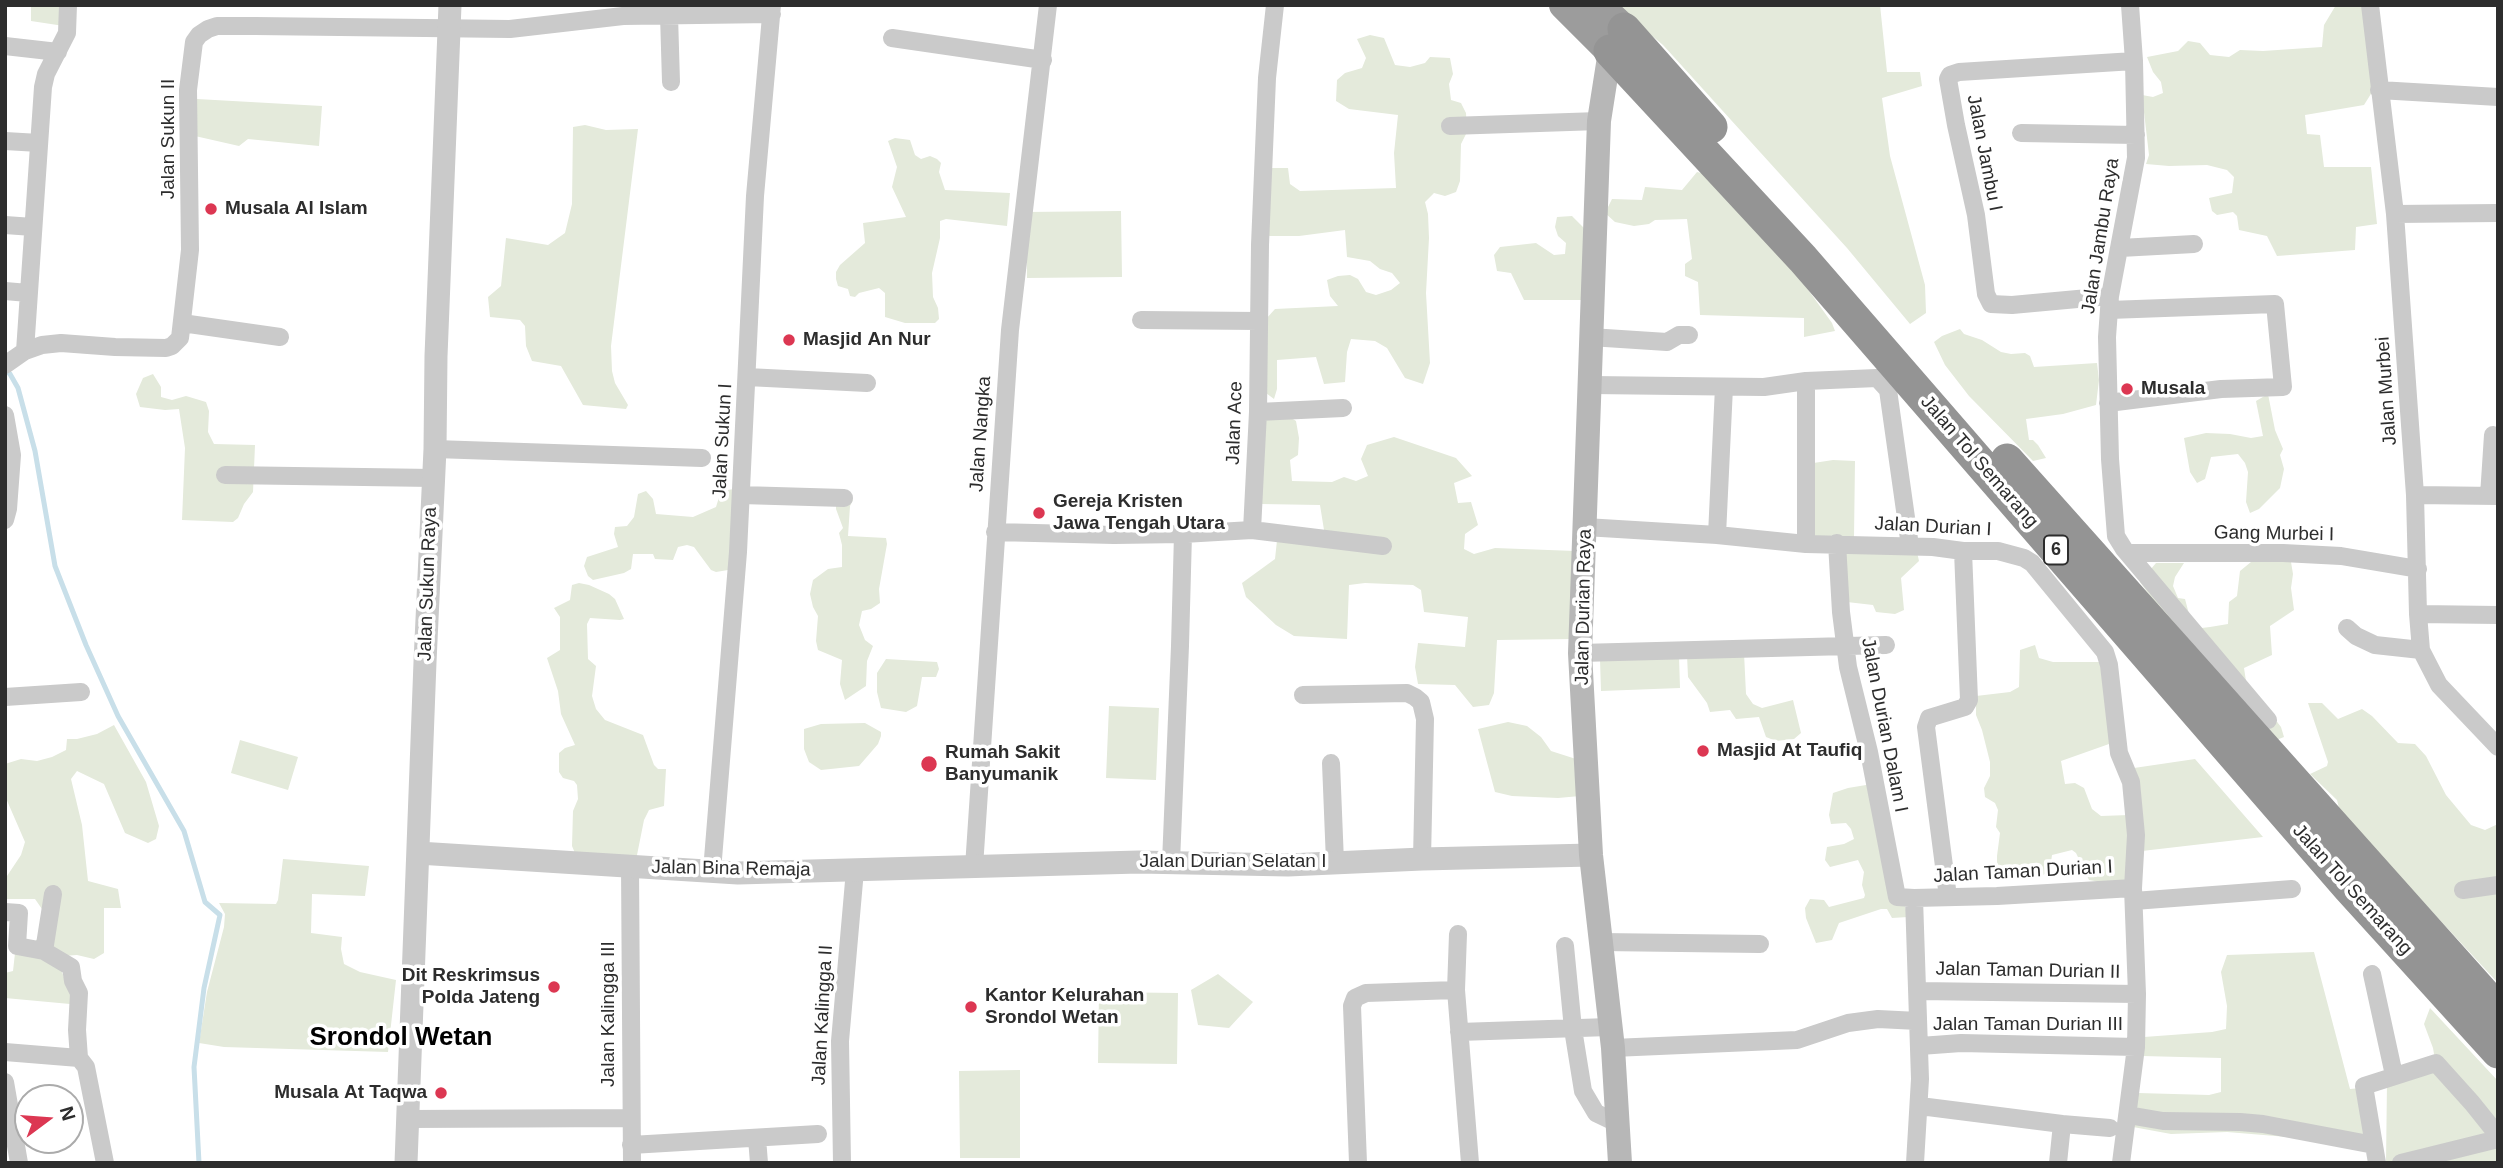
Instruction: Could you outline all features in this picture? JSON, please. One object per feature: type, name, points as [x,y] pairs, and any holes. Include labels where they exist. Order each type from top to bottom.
[{"type":"highway","name":"Jalan Tol Semarang","points":[[1564,5],[1617,40],[2498,1010]]},
{"type":"highway","name":"Jalan Tol Semarang","points":[[1598,5],[1617,40],[1803,259],[2340,877],[2498,1052]]},
{"type":"main road","name":"Jalan Durian Raya","points":[[1617,40],[1599,121],[1580,653],[1591,855],[1611,1037],[1620,1163]]},
{"type":"street","points":[[14,358],[28,293],[44,80],[67,33],[68,5]]},
{"type":"street","name":"Jalan Nangka","points":[[974,867],[1010,330],[1048,5]]},
{"type":"street","name":"Jalan Ace","points":[[1252,530],[1267,78],[1275,5]]},
{"type":"street","name":"Jalan Jambu Raya","points":[[2130,5],[2136,135],[2133,179],[2110,303],[2107,337],[2115,528],[2120,544],[2268,720]]},
{"type":"street","name":"Jalan Murbei","points":[[2370,5],[2395,214],[2415,495],[2421,650],[2439,685],[2498,747]]},
{"type":"street","name":"Jalan Sukun I","points":[[450,16],[510,29],[623,16],[772,10],[755,196],[741,495],[727,707],[712,871]]},
{"type":"street","points":[[669,15],[671,82]]},
{"type":"street","name":"Jalan Sukun II","points":[[14,358],[42,345],[61,343],[166,348],[180,338],[190,250],[188,90],[194,43],[199,35],[217,26],[450,16]]},
{"type":"street","name":"Jalan Sukun Raya","points":[[406,1163],[450,16]]},
{"type":"street","points":[[892,38],[1042,60]]},
{"type":"street","points":[[5,46],[58,52]]},
{"type":"street","name":"Jalan Jambu I","points":[[2110,303],[1991,304],[1986,293],[1976,215],[1948,79],[1953,73],[1959,72],[2134,61]]},
{"type":"street","points":[[2379,90],[2498,97]]},
{"type":"street","points":[[1450,126],[1599,121]]},
{"type":"street","points":[[2021,133],[2136,135]]},
{"type":"street","points":[[5,141],[39,143]]},
{"type":"street","points":[[2395,214],[2498,213]]},
{"type":"street","points":[[5,225],[33,227]]},
{"type":"street","points":[[2120,248],[2194,244]]},
{"type":"street","points":[[5,291],[28,293]]},
{"type":"street","points":[[2108,403],[2221,389],[2283,387],[2276,304],[2110,303]]},
{"type":"street","points":[[1141,320],[1259,321]]},
{"type":"street","points":[[182,323],[281,337]]},
{"type":"street","points":[[1590,337],[1667,342],[1679,335],[1689,335]]},
{"type":"street","points":[[747,377],[867,383]]},
{"type":"street","points":[[1591,385],[1765,387],[1806,381],[1877,378],[1888,390],[1910,546]]},
{"type":"street","points":[[1806,381],[1806,544]]},
{"type":"street","points":[[1717,535],[1724,387]]},
{"type":"street","points":[[1258,412],[1343,408]]},
{"type":"street","points":[[5,415],[12,454],[5,520]]},
{"type":"street","points":[[2415,495],[2493,496],[2493,435]]},
{"type":"street","points":[[435,449],[702,458]]},
{"type":"street","points":[[225,475],[433,478]]},
{"type":"street","points":[[741,495],[844,498]]},
{"type":"street","name":"Jalan Durian I","points":[[1585,527],[1717,535],[1806,544],[1837,543],[1998,551],[2024,558],[2101,645],[2109,665],[2119,753],[2131,782],[2136,835],[2134,894]]},
{"type":"street","points":[[995,532],[1114,535],[1252,530],[1383,546]]},
{"type":"street","points":[[1171,862],[1183,534]]},
{"type":"street","name":"Jalan Durian Dalam I","points":[[1837,543],[1846,648],[1872,766],[1894,891],[1899,898],[1914,898]]},
{"type":"street","points":[[1948,897],[1927,722],[1933,715],[1968,704],[1963,551]]},
{"type":"street","name":"Gang Murbei I","points":[[2129,553],[2341,556],[2418,569]]},
{"type":"street","points":[[2418,614],[2498,615]]},
{"type":"street","points":[[2347,628],[2356,636],[2375,645],[2421,650]]},
{"type":"street","points":[[1580,653],[1886,645]]},
{"type":"street","points":[[5,697],[81,692]]},
{"type":"street","points":[[1303,695],[1407,693],[1420,702],[1425,719],[1422,859]]},
{"type":"street","points":[[1331,763],[1335,862]]},
{"type":"street","name":"Jalan Bina Remaja","points":[[418,853],[738,873],[1045,866]]},
{"type":"street","name":"Jalan Durian Selatan I","points":[[1045,866],[1171,862],[1288,865],[1591,855]]},
{"type":"street","name":"Jalan Kalingga III","points":[[630,866],[631,1154]]},
{"type":"street","name":"Jalan Kalingga II","points":[[842,1163],[839,1068],[855,870]]},
{"type":"street","points":[[2463,890],[2498,885]]},
{"type":"street","name":"Jalan Taman Durian I","points":[[1914,898],[2291,889]]},
{"type":"street","points":[[44,951],[53,894]]},
{"type":"street","points":[[2121,1163],[2136,1047],[2134,894]]},
{"type":"street","points":[[1914,898],[1920,1046],[1920,1106],[1915,1163]]},
{"type":"street","points":[[5,912],[19,913],[17,946],[44,951],[71,967],[73,981],[79,993],[79,1058],[86,1067],[105,1163]]},
{"type":"street","points":[[1458,934],[1456,990],[1470,1163]]},
{"type":"street","points":[[1601,942],[1760,944]]},
{"type":"street","points":[[1565,946],[1573,1029],[1583,1091],[1596,1113],[1617,1123]]},
{"type":"street","points":[[2372,974],[2394,1075]]},
{"type":"street","points":[[1358,1163],[1352,1006],[1355,998],[1366,993],[1456,990]]},
{"type":"street","name":"Jalan Taman Durian II","points":[[1919,991],[2137,993]]},
{"type":"street","points":[[1460,1032],[1573,1029],[1611,1037],[1797,1040],[1848,1023],[1878,1019],[1918,1021]]},
{"type":"street","name":"Jalan Taman Durian III","points":[[1920,1046],[1961,1043],[2136,1047]]},
{"type":"street","points":[[5,1052],[79,1058]]},
{"type":"street","points":[[2128,1115],[2163,1121],[2263,1124],[2375,1154],[2363,1087],[2394,1075],[2437,1064],[2480,1113],[2497,1137],[2494,1140],[2400,1163]]},
{"type":"street","points":[[5,1082],[19,1163]]},
{"type":"street","points":[[1920,1106],[2110,1128]]},
{"type":"street","points":[[408,1119],[630,1118]]},
{"type":"street","points":[[2058,1163],[2062,1124]]},
{"type":"street","points":[[631,1154],[818,1133]]},
{"type":"street","points":[[757,1138],[759,1163]]},
{"type":"green space","points":[[31,5],[65,5],[64,26],[31,21]]},
{"type":"green space","points":[[1619,5],[1880,5],[1887,72],[1920,72],[1922,86],[1882,98],[1890,156],[1925,285],[1926,313],[1910,324],[1847,248],[1663,45],[1621,10]]},
{"type":"green space","points":[[2336,5],[2370,5],[2379,81],[2364,105],[2305,115],[2307,134],[2320,135],[2324,167],[2371,167],[2377,224],[2356,227],[2355,250],[2277,256],[2267,236],[2239,230],[2237,216],[2233,212],[2217,215],[2212,211],[2209,198],[2232,193],[2234,177],[2227,170],[2207,165],[2146,164],[2149,155],[2142,95],[2153,97],[2163,93],[2161,82],[2147,57],[2178,51],[2188,41],[2200,43],[2210,55],[2229,57],[2240,50],[2322,47],[2324,25]]},
{"type":"green space","points":[[1370,35],[1384,38],[1395,65],[1410,67],[1425,63],[1430,57],[1450,58],[1453,74],[1449,84],[1451,100],[1461,103],[1466,113],[1467,132],[1461,144],[1460,181],[1456,192],[1445,196],[1434,193],[1425,202],[1429,238],[1426,293],[1430,363],[1423,384],[1405,378],[1387,348],[1375,341],[1351,339],[1347,352],[1345,382],[1324,384],[1316,357],[1277,360],[1277,389],[1274,399],[1266,393],[1266,319],[1275,309],[1338,306],[1330,296],[1327,280],[1338,276],[1350,275],[1358,279],[1366,292],[1376,295],[1391,290],[1400,283],[1392,273],[1380,269],[1370,261],[1347,257],[1345,230],[1299,236],[1267,236],[1269,168],[1288,168],[1290,184],[1300,191],[1396,188],[1394,153],[1398,115],[1349,109],[1336,101],[1337,80],[1345,73],[1362,68],[1366,58],[1357,39]]},
{"type":"green space","points":[[197,99],[322,106],[319,146],[248,139],[239,146],[195,136]]},
{"type":"green space","points":[[585,125],[606,130],[638,129],[611,346],[612,371],[615,383],[628,405],[626,409],[583,405],[561,366],[532,361],[526,346],[525,326],[520,320],[490,317],[488,297],[501,286],[506,238],[548,245],[565,233],[572,204],[573,127]]},
{"type":"green space","points":[[895,138],[910,140],[915,155],[921,159],[930,156],[941,163],[939,172],[945,190],[1010,193],[1007,226],[946,219],[940,221],[940,238],[932,273],[933,297],[939,319],[935,323],[905,323],[885,317],[885,293],[879,288],[859,293],[855,297],[850,296],[848,289],[838,286],[836,279],[840,265],[865,243],[863,223],[906,217],[892,187],[897,167],[888,141]]},
{"type":"green space","points":[[1697,172],[1715,176],[1776,245],[1835,331],[1804,337],[1804,318],[1700,315],[1698,282],[1685,276],[1685,264],[1692,259],[1687,219],[1655,220],[1649,224],[1634,226],[1615,222],[1605,213],[1612,199],[1642,200],[1645,187],[1682,190]]},
{"type":"green space","points":[[1121,211],[1122,277],[1027,278],[1026,212]]},
{"type":"green space","points":[[1572,216],[1585,229],[1583,300],[1524,300],[1511,273],[1497,271],[1494,255],[1500,247],[1536,243],[1554,255],[1565,254],[1566,243],[1558,236],[1555,227],[1557,217]]},
{"type":"green space","points":[[1960,329],[1964,334],[1982,340],[2001,352],[2025,353],[2030,356],[2034,367],[2097,363],[2099,380],[2096,405],[2063,414],[2026,419],[2029,440],[2038,445],[2046,458],[2033,461],[1969,396],[1945,365],[1934,342]]},
{"type":"green space","points":[[153,374],[161,387],[161,397],[172,400],[186,396],[206,402],[209,411],[208,432],[214,444],[255,445],[253,492],[233,522],[182,520],[185,448],[179,409],[140,407],[136,394],[143,378]]},
{"type":"green space","points":[[2268,394],[2275,430],[2283,449],[2280,455],[2284,469],[2280,488],[2259,509],[2250,513],[2246,502],[2248,472],[2238,454],[2211,457],[2205,479],[2197,483],[2190,472],[2184,438],[2206,433],[2251,438],[2263,436],[2256,401]]},
{"type":"green space","points":[[1287,415],[1296,421],[1299,438],[1298,455],[1290,460],[1292,481],[1332,482],[1344,477],[1356,481],[1368,476],[1361,459],[1367,445],[1394,437],[1456,458],[1472,476],[1454,483],[1458,503],[1471,502],[1478,525],[1465,534],[1464,549],[1474,554],[1495,548],[1575,551],[1572,639],[1497,640],[1494,693],[1489,705],[1473,707],[1455,685],[1418,684],[1415,667],[1418,643],[1465,647],[1468,617],[1424,612],[1421,590],[1413,585],[1349,585],[1347,639],[1294,636],[1276,625],[1246,597],[1242,583],[1275,559],[1278,531],[1324,530],[1320,505],[1261,504],[1262,423],[1269,416]]},
{"type":"green space","points":[[1833,460],[1855,461],[1854,537],[1810,537],[1807,464]]},
{"type":"green space","points":[[734,489],[734,569],[716,572],[711,570],[694,547],[687,545],[678,547],[673,560],[655,559],[653,554],[633,554],[631,569],[624,573],[593,580],[588,576],[584,566],[587,557],[618,547],[615,527],[627,526],[634,517],[638,494],[646,491],[653,499],[656,514],[693,517],[716,507],[721,491]]},
{"type":"green space","points":[[850,494],[853,500],[850,506],[848,536],[886,538],[887,544],[879,589],[880,603],[862,611],[859,625],[865,640],[873,646],[867,661],[866,686],[845,700],[840,684],[842,660],[818,650],[818,616],[810,594],[813,580],[828,569],[842,567],[839,533],[843,528],[836,509],[836,497]]},
{"type":"green space","points":[[1845,548],[1917,552],[1919,561],[1901,578],[1904,610],[1895,614],[1876,612],[1873,605],[1847,602]]},
{"type":"green space","points":[[2251,562],[2291,562],[2293,574],[2291,588],[2294,610],[2270,626],[2272,655],[2244,668],[2246,681],[2281,727],[2284,737],[2274,741],[2166,618],[2140,582],[2156,563],[2184,563],[2173,586],[2178,598],[2185,599],[2193,629],[2228,624],[2229,602],[2237,596],[2240,571]]},
{"type":"green space","points":[[579,583],[609,594],[615,599],[624,619],[590,618],[587,624],[588,659],[596,666],[592,696],[596,709],[605,720],[643,735],[654,765],[658,769],[666,769],[664,806],[649,810],[644,820],[636,860],[577,858],[572,846],[573,811],[578,799],[577,785],[574,781],[563,778],[559,772],[559,753],[575,745],[561,714],[558,691],[547,658],[560,650],[560,617],[554,608],[570,600],[572,585]]},
{"type":"green space","points":[[2035,645],[2039,658],[2053,662],[2101,662],[2113,737],[2109,744],[2061,761],[2065,784],[2075,783],[2084,788],[2092,809],[2101,816],[2129,815],[2129,881],[2106,883],[2089,880],[2072,850],[2052,855],[2050,869],[2041,877],[2002,881],[1997,876],[2000,833],[1996,827],[1998,810],[1995,803],[1985,797],[1984,788],[1990,776],[1990,762],[1976,715],[1976,696],[2010,692],[2019,687],[2020,650]]},
{"type":"green space","points":[[1744,653],[1746,694],[1753,704],[1762,708],[1793,700],[1801,733],[1794,739],[1776,741],[1766,737],[1759,717],[1736,719],[1730,710],[1710,712],[1707,703],[1688,677],[1687,655]]},
{"type":"green space","points":[[1679,656],[1680,688],[1601,691],[1600,659]]},
{"type":"green space","points":[[886,659],[937,662],[939,669],[936,677],[922,677],[917,706],[906,712],[881,708],[877,692],[877,673]]},
{"type":"green space","points":[[2308,703],[2322,703],[2338,719],[2362,709],[2398,743],[2415,744],[2426,756],[2446,795],[2471,825],[2485,830],[2498,824],[2498,983],[2340,812],[2337,800],[2310,774],[2327,766],[2328,762]]},
{"type":"green space","points":[[1109,706],[1159,708],[1156,780],[1106,778]]},
{"type":"green space","points":[[1508,722],[1527,726],[1541,737],[1551,751],[1576,759],[1580,796],[1512,796],[1495,792],[1478,729]]},
{"type":"green space","points":[[865,723],[881,732],[881,736],[878,744],[859,766],[821,770],[809,762],[804,749],[804,729],[821,724]]},
{"type":"green space","points":[[114,725],[146,782],[159,826],[156,839],[148,843],[125,833],[104,784],[77,771],[71,779],[82,825],[88,881],[118,889],[121,908],[104,908],[104,953],[94,959],[77,955],[62,956],[62,972],[66,983],[73,986],[70,1004],[5,998],[5,973],[13,971],[15,953],[34,943],[51,922],[35,899],[5,899],[5,879],[21,855],[25,842],[5,796],[5,764],[21,759],[37,761],[52,757],[66,750],[67,739],[97,734]]},
{"type":"green space","points":[[240,740],[298,757],[288,790],[231,773]]},
{"type":"green space","points":[[2195,759],[2263,837],[2142,851],[2134,768]]},
{"type":"green space","points":[[1872,784],[1908,917],[1892,918],[1887,909],[1881,909],[1839,923],[1832,940],[1816,943],[1806,918],[1805,908],[1810,899],[1824,900],[1829,907],[1864,898],[1865,895],[1862,885],[1864,872],[1858,860],[1830,867],[1825,860],[1827,847],[1854,839],[1846,823],[1831,824],[1829,815],[1833,793]]},
{"type":"green space","points":[[283,859],[369,866],[365,896],[312,894],[311,933],[342,937],[344,964],[360,972],[396,980],[388,1052],[224,1047],[199,1043],[207,992],[224,927],[225,914],[219,903],[276,904]]},
{"type":"green space","points":[[2314,952],[2350,1089],[2361,1088],[2370,1141],[2360,1143],[2227,1132],[2171,1134],[2133,1127],[2138,1093],[2209,1095],[2221,1092],[2221,1058],[2142,1056],[2144,1037],[2226,1029],[2227,1006],[2221,972],[2227,955]]},
{"type":"green space","points":[[1218,974],[1253,1002],[1229,1028],[1198,1025],[1191,990]]},
{"type":"green space","points":[[1099,992],[1178,993],[1177,1064],[1098,1063]]},
{"type":"green space","points":[[2430,1008],[2498,1081],[2498,1163],[2386,1163],[2387,1082],[2436,1066],[2424,1024]]},
{"type":"green space","points":[[1020,1070],[1020,1158],[960,1158],[959,1071]]},
{"type":"waterway","points":[[5,370],[18,388],[35,451],[55,566],[86,645],[118,716],[184,831],[205,902],[220,915],[204,988],[194,1067],[199,1163]]},
{"type":"place","name":"Musala Al Islam","points":[[211,209]]},
{"type":"place","name":"Masjid An Nur","points":[[789,340]]},
{"type":"place","name":"Musala","points":[[2127,389]]},
{"type":"place","name":"Gereja Kristen Jawa Tengah Utara","points":[[1039,513]]},
{"type":"place","name":"Masjid At Taufiq","points":[[1703,751]]},
{"type":"place","name":"Rumah Sakit Banyumanik","points":[[929,764]]},
{"type":"place","name":"Dit Reskrimsus Polda Jateng","points":[[554,987]]},
{"type":"place","name":"Kantor Kelurahan Srondol Wetan","points":[[971,1007]]},
{"type":"place","name":"Musala At Taqwa","points":[[441,1093]]},
{"type":"district","name":"Srondol Wetan","points":[[401,1038]]}]
